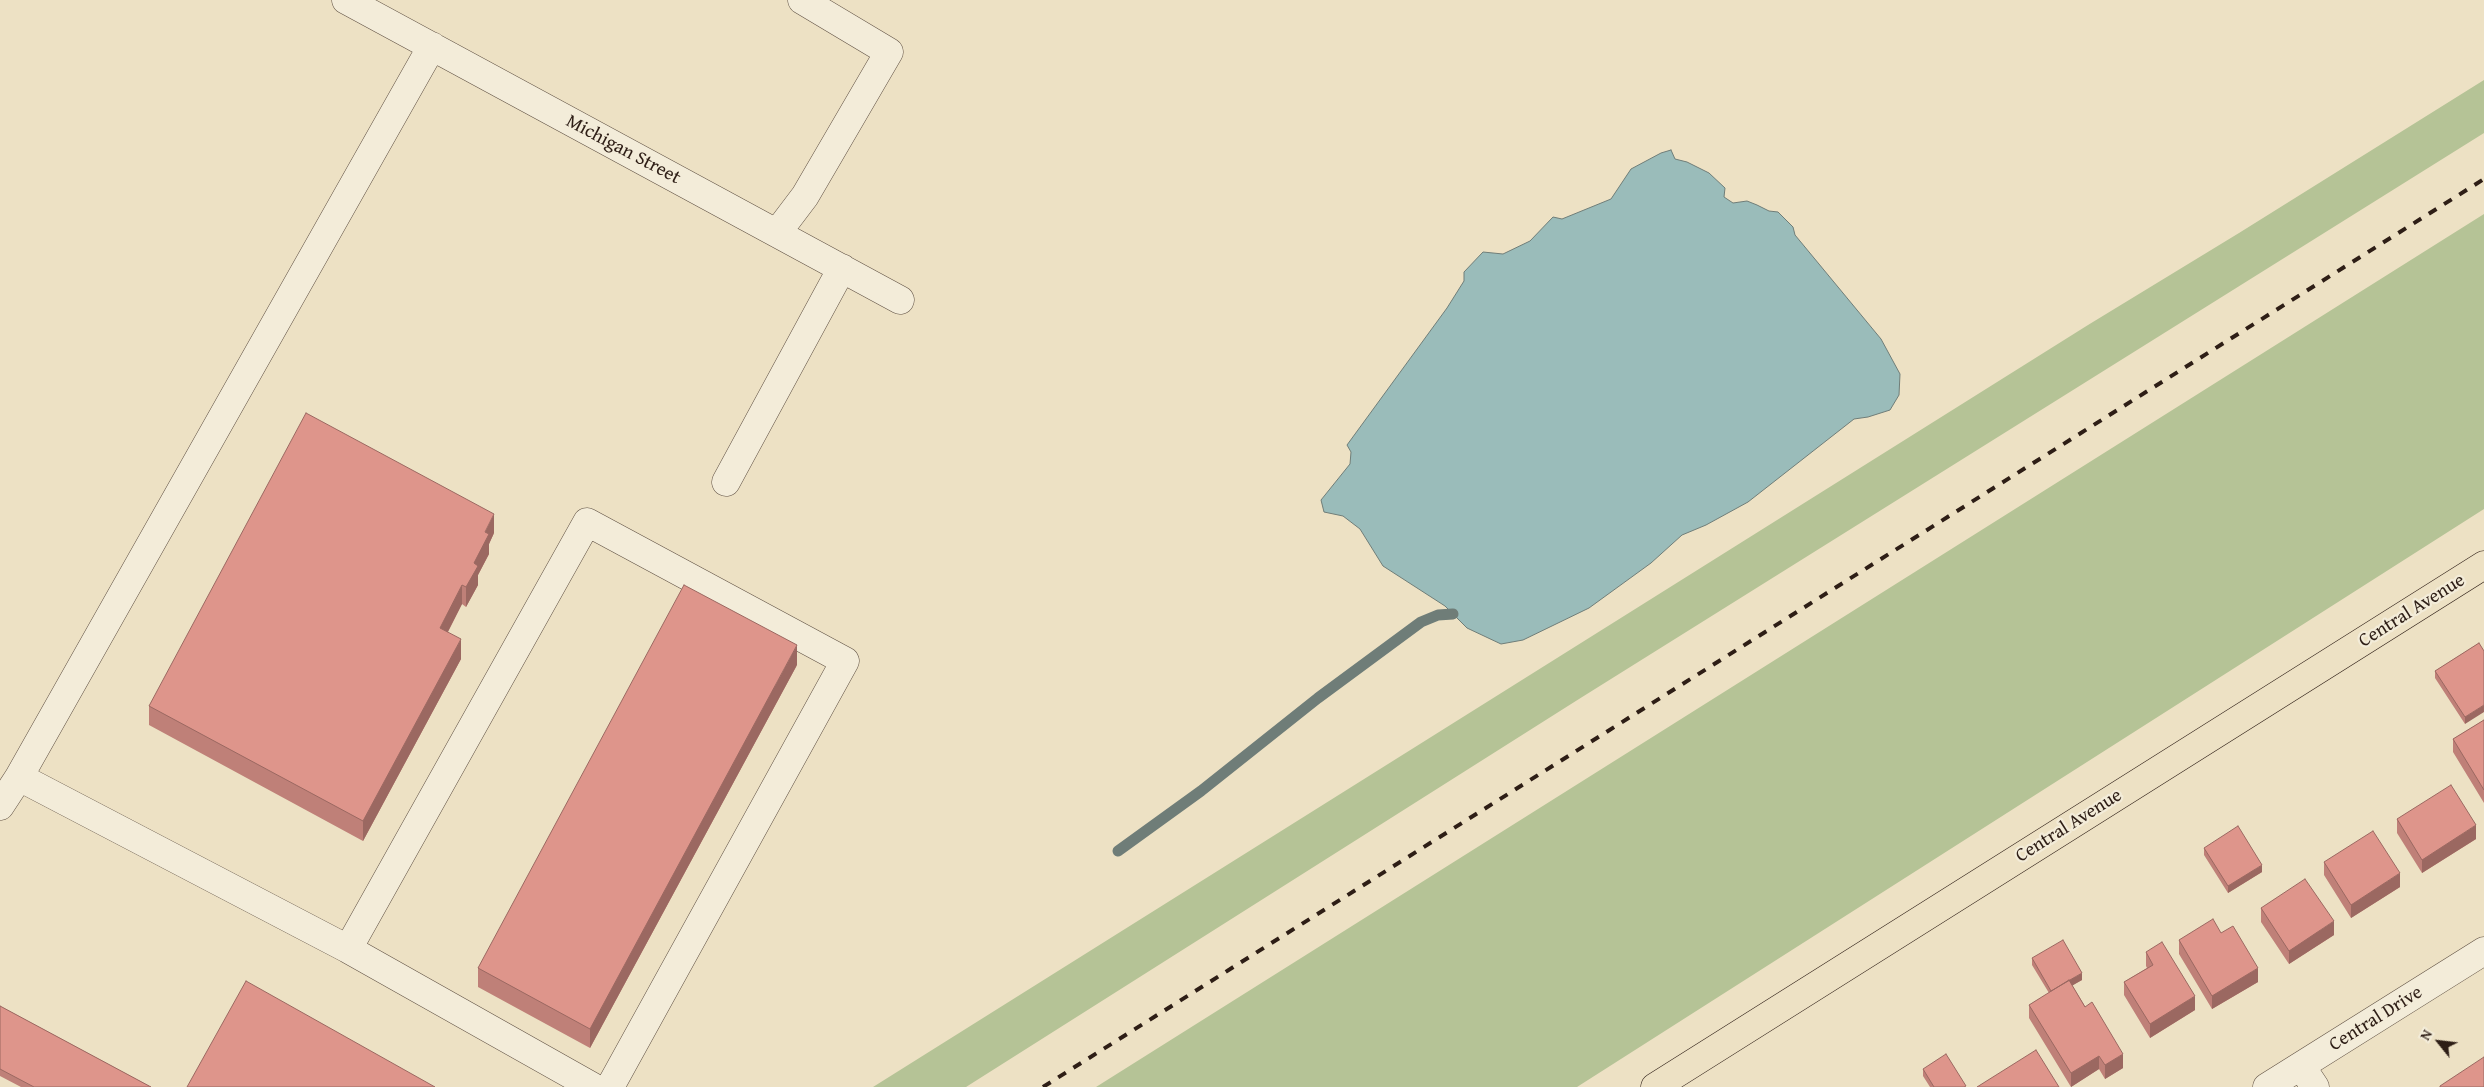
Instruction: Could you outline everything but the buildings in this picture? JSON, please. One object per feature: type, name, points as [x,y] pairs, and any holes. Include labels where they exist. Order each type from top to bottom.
[{"type":"main road","name":"Central Avenue","points":[[1655,1087],[2484,565]]},
{"type":"street","name":"Michigan Street","points":[[346,0],[382,8],[432,46],[900,300]]},
{"type":"street","points":[[777,233],[805,196],[889,52],[802,0]]},
{"type":"street","points":[[0,806],[19,777],[432,46]]},
{"type":"street","points":[[726,482],[842,268]]},
{"type":"street","points":[[348,950],[587,522],[845,661],[610,1087]]},
{"type":"street","points":[[19,777],[348,950],[593,1087]]},
{"type":"street","name":"Central Drive","points":[[2267,1087],[2308,1076],[2484,951]]},
{"type":"green space","points":[[2484,80],[2484,133],[1579,699],[966,1087],[873,1087],[2088,325]]},
{"type":"green space","points":[[2484,214],[2484,509],[1577,1087],[1096,1087]]},
{"type":"water","points":[[1671,150],[1675,159],[1687,162],[1709,173],[1725,188],[1724,197],[1733,203],[1747,201],[1769,211],[1778,212],[1793,227],[1795,235],[1881,339],[1900,374],[1899,395],[1890,410],[1854,419],[1748,502],[1706,525],[1682,535],[1651,563],[1589,608],[1523,640],[1501,644],[1467,628],[1445,606],[1383,566],[1360,529],[1343,516],[1324,512],[1321,500],[1350,464],[1351,452],[1347,445],[1447,308],[1464,281],[1464,272],[1483,252],[1503,254],[1530,241],[1553,217],[1562,219],[1611,199],[1631,169],[1661,153]]},
{"type":"waterway","points":[[1118,851],[1201,791],[1318,698],[1421,622],[1438,615],[1453,614]]},
{"type":"railway","points":[[1043,1087],[2484,179]]}]
